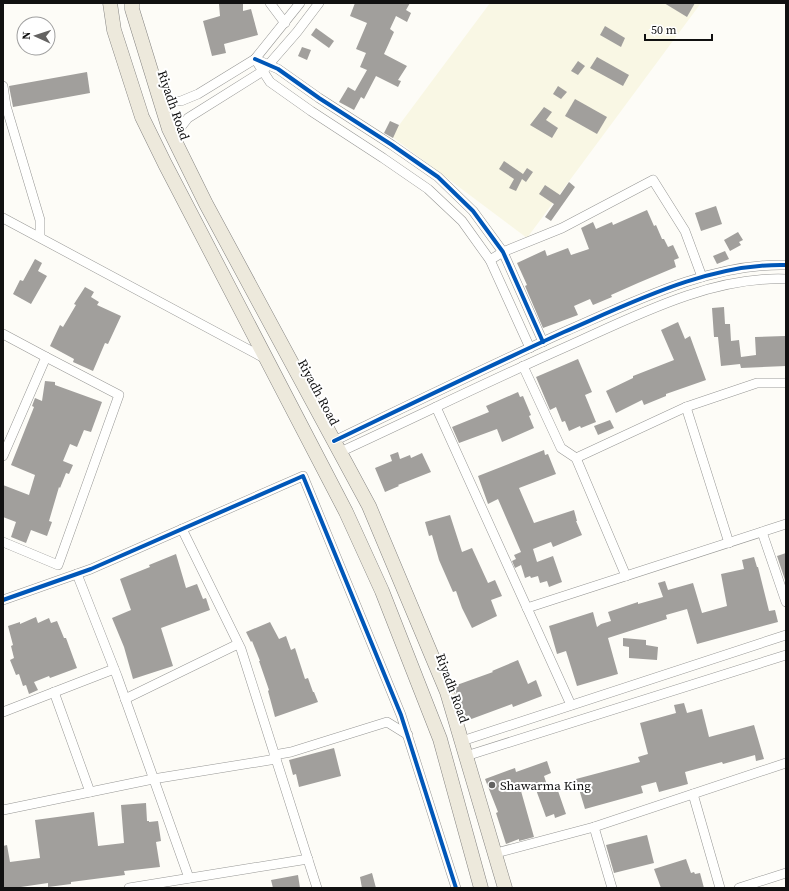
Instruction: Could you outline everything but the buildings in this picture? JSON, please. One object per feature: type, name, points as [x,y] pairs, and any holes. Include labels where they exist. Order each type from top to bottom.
[{"type":"main road","points":[[110,3],[114,30],[142,116],[165,164],[346,512],[382,591],[440,739],[481,888]]},
{"type":"main road","name":"Riyadh Road","points":[[132,3],[132,9],[172,137],[210,211],[369,506],[447,692],[496,853],[505,888]]},
{"type":"street","points":[[270,3],[285,23]]},
{"type":"street","points":[[160,101],[181,101],[198,94],[255,58],[300,3]]},
{"type":"street","points":[[172,137],[188,118],[266,68],[297,32],[319,3]]},
{"type":"street","points":[[255,58],[266,68],[270,82],[428,189],[462,221],[490,260],[530,348]]},
{"type":"street","points":[[266,68],[278,69],[319,98],[392,145],[438,177],[473,211],[503,252],[544,342]]},
{"type":"street","points":[[3,86],[6,112],[40,220],[40,237]]},
{"type":"street","points":[[490,260],[503,252],[562,228],[652,180],[685,232],[702,277]]},
{"type":"street","points":[[3,218],[266,359]]},
{"type":"street","points":[[337,447],[530,348],[627,304],[702,277],[727,271],[770,265],[786,265]]},
{"type":"street","points":[[337,447],[436,407],[632,316],[692,294],[729,284],[771,278],[786,278]]},
{"type":"street","points":[[3,334],[119,395],[58,565],[3,542]]},
{"type":"street","points":[[3,456],[5,444],[46,357]]},
{"type":"street","points":[[523,366],[561,448],[576,458],[626,576]]},
{"type":"street","points":[[576,458],[686,407],[757,383],[786,383]]},
{"type":"street","points":[[436,407],[570,705]]},
{"type":"street","points":[[686,407],[729,543]]},
{"type":"street","points":[[3,600],[77,574],[303,476],[398,707],[454,886]]},
{"type":"street","points":[[527,608],[786,524]]},
{"type":"street","points":[[182,529],[238,644],[317,888]]},
{"type":"street","points":[[762,532],[786,602]]},
{"type":"street","points":[[77,574],[114,669],[189,878]]},
{"type":"street","points":[[462,741],[786,635]]},
{"type":"street","points":[[125,699],[238,644]]},
{"type":"street","points":[[466,756],[786,655]]},
{"type":"street","points":[[3,712],[114,669]]},
{"type":"street","points":[[54,692],[90,792]]},
{"type":"street","points":[[3,810],[153,779],[275,757],[387,722],[408,735]]},
{"type":"street","points":[[496,853],[594,827],[786,763]]},
{"type":"street","points":[[693,794],[720,888]]},
{"type":"street","points":[[594,827],[612,888]]},
{"type":"street","points":[[130,888],[308,859]]},
{"type":"street","points":[[739,888],[786,873]]},
{"type":"shaded area","points":[[490,3],[701,3],[527,238],[391,136]]},
{"type":"cycle path","points":[[255,59],[278,69],[438,177],[473,211],[503,252],[543,342]]},
{"type":"cycle path","points":[[334,441],[535,345],[672,286],[729,270],[757,266],[786,265]]},
{"type":"cycle path","points":[[3,600],[91,569],[303,476],[401,715],[456,888]]},
{"type":"place","name":"Shawarma King","points":[[492,785]]}]
